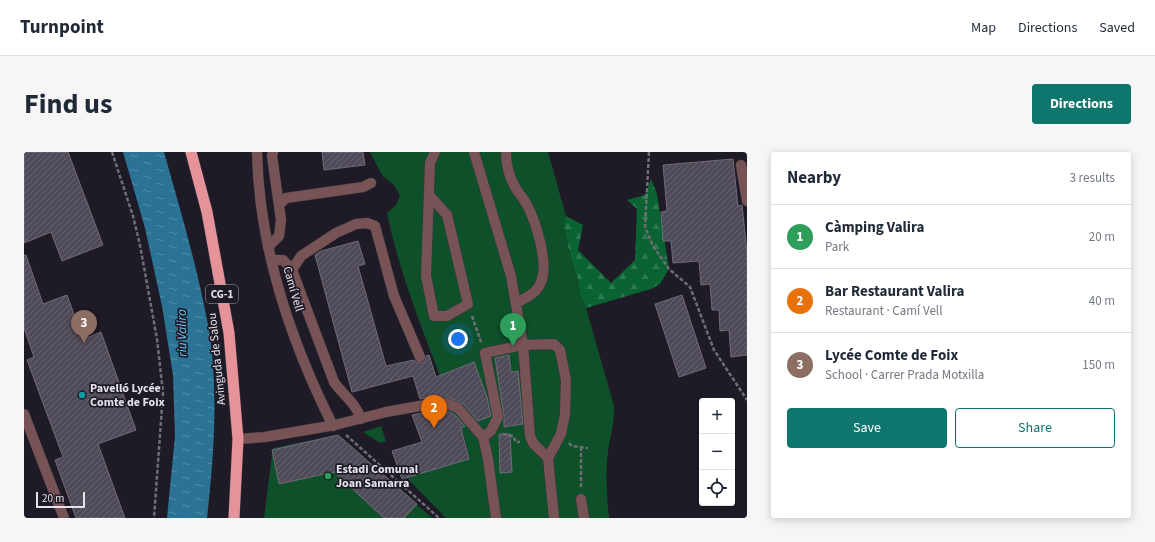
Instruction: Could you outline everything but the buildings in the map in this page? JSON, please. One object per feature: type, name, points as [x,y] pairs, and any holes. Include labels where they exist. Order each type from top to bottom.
[{"type":"highway","name":"Avinguda de Salou","points":[[191,152],[207,212],[229,333],[238,439],[234,518]]},
{"type":"street","name":"Camí Vell","points":[[257,152],[262,219],[271,260],[299,352],[334,426]]},
{"type":"street","points":[[268,247],[279,236],[281,220],[272,156],[273,152]]},
{"type":"street","points":[[430,196],[447,215],[468,304],[447,316],[434,316],[426,276],[430,163],[435,152]]},
{"type":"street","points":[[474,152],[511,276],[523,345],[530,436],[532,443],[548,458]]},
{"type":"street","points":[[506,152],[506,169],[515,187],[527,203],[534,221],[543,261],[541,282],[531,296],[516,303]]},
{"type":"street","points":[[741,165],[747,201]]},
{"type":"street","points":[[279,205],[286,198],[363,187],[371,183]]},
{"type":"street","points":[[292,270],[301,256],[336,233],[356,224],[367,223],[375,226],[381,243],[394,296],[420,357]]},
{"type":"street","points":[[271,260],[283,260],[292,270],[334,382],[344,396],[353,402],[361,419]]},
{"type":"street","points":[[483,437],[491,431],[498,417],[485,352],[523,345],[554,344],[560,350],[566,380],[561,434],[548,458],[554,518]]},
{"type":"street","points":[[238,439],[265,437],[334,426],[425,404],[442,402],[458,408],[483,437],[496,518]]},
{"type":"street","points":[[24,414],[64,518]]},
{"type":"street","points":[[581,499],[584,518]]},
{"type":"path","points":[[112,152],[133,216],[140,245],[157,339],[163,392],[154,518]]},
{"type":"path","points":[[649,152],[645,227],[653,246],[669,269],[690,287],[714,350],[747,400]]},
{"type":"path","points":[[468,304],[485,352]]},
{"type":"path","points":[[334,426],[439,518]]},
{"type":"path","points":[[572,446],[588,448]]},
{"type":"path","points":[[581,448],[581,499]]},
{"type":"green space","points":[[370,152],[548,152],[566,216],[563,223],[571,260],[614,406],[614,418],[608,452],[607,468],[609,518],[446,518],[406,477],[469,458],[459,423],[455,417],[443,410],[445,396],[443,384],[404,278],[392,235],[387,213],[396,205],[400,196],[394,185],[382,175]]},
{"type":"green space","points":[[651,179],[657,194],[669,269],[660,284],[651,289],[586,308],[580,294],[577,277],[571,260],[563,223],[566,216],[583,225],[578,250],[611,283],[635,260],[637,209],[627,200],[645,195]]},
{"type":"green space","points":[[381,426],[386,441],[380,443],[363,432]]},
{"type":"green space","name":"Estadi Comunal Joan Samarra","points":[[338,435],[432,518],[264,518],[273,448]]},
{"type":"water","name":"riu Valira","points":[[123,152],[164,152],[199,281],[208,325],[214,397],[212,470],[207,518],[167,518],[175,436],[173,375],[162,306],[145,228]]},
{"type":"place","name":"Lycée Comte de Foix","points":[[84,343]]},
{"type":"place","name":"Càmping Valira","points":[[513,346]]},
{"type":"place","name":"Pavelló Lycée Comte de Foix","points":[[82,395]]},
{"type":"place","name":"Bar Restaurant Valira","points":[[434,428]]},
{"type":"place","name":"Estadi Comunal Joan Samarra","points":[[328,476]]}]
